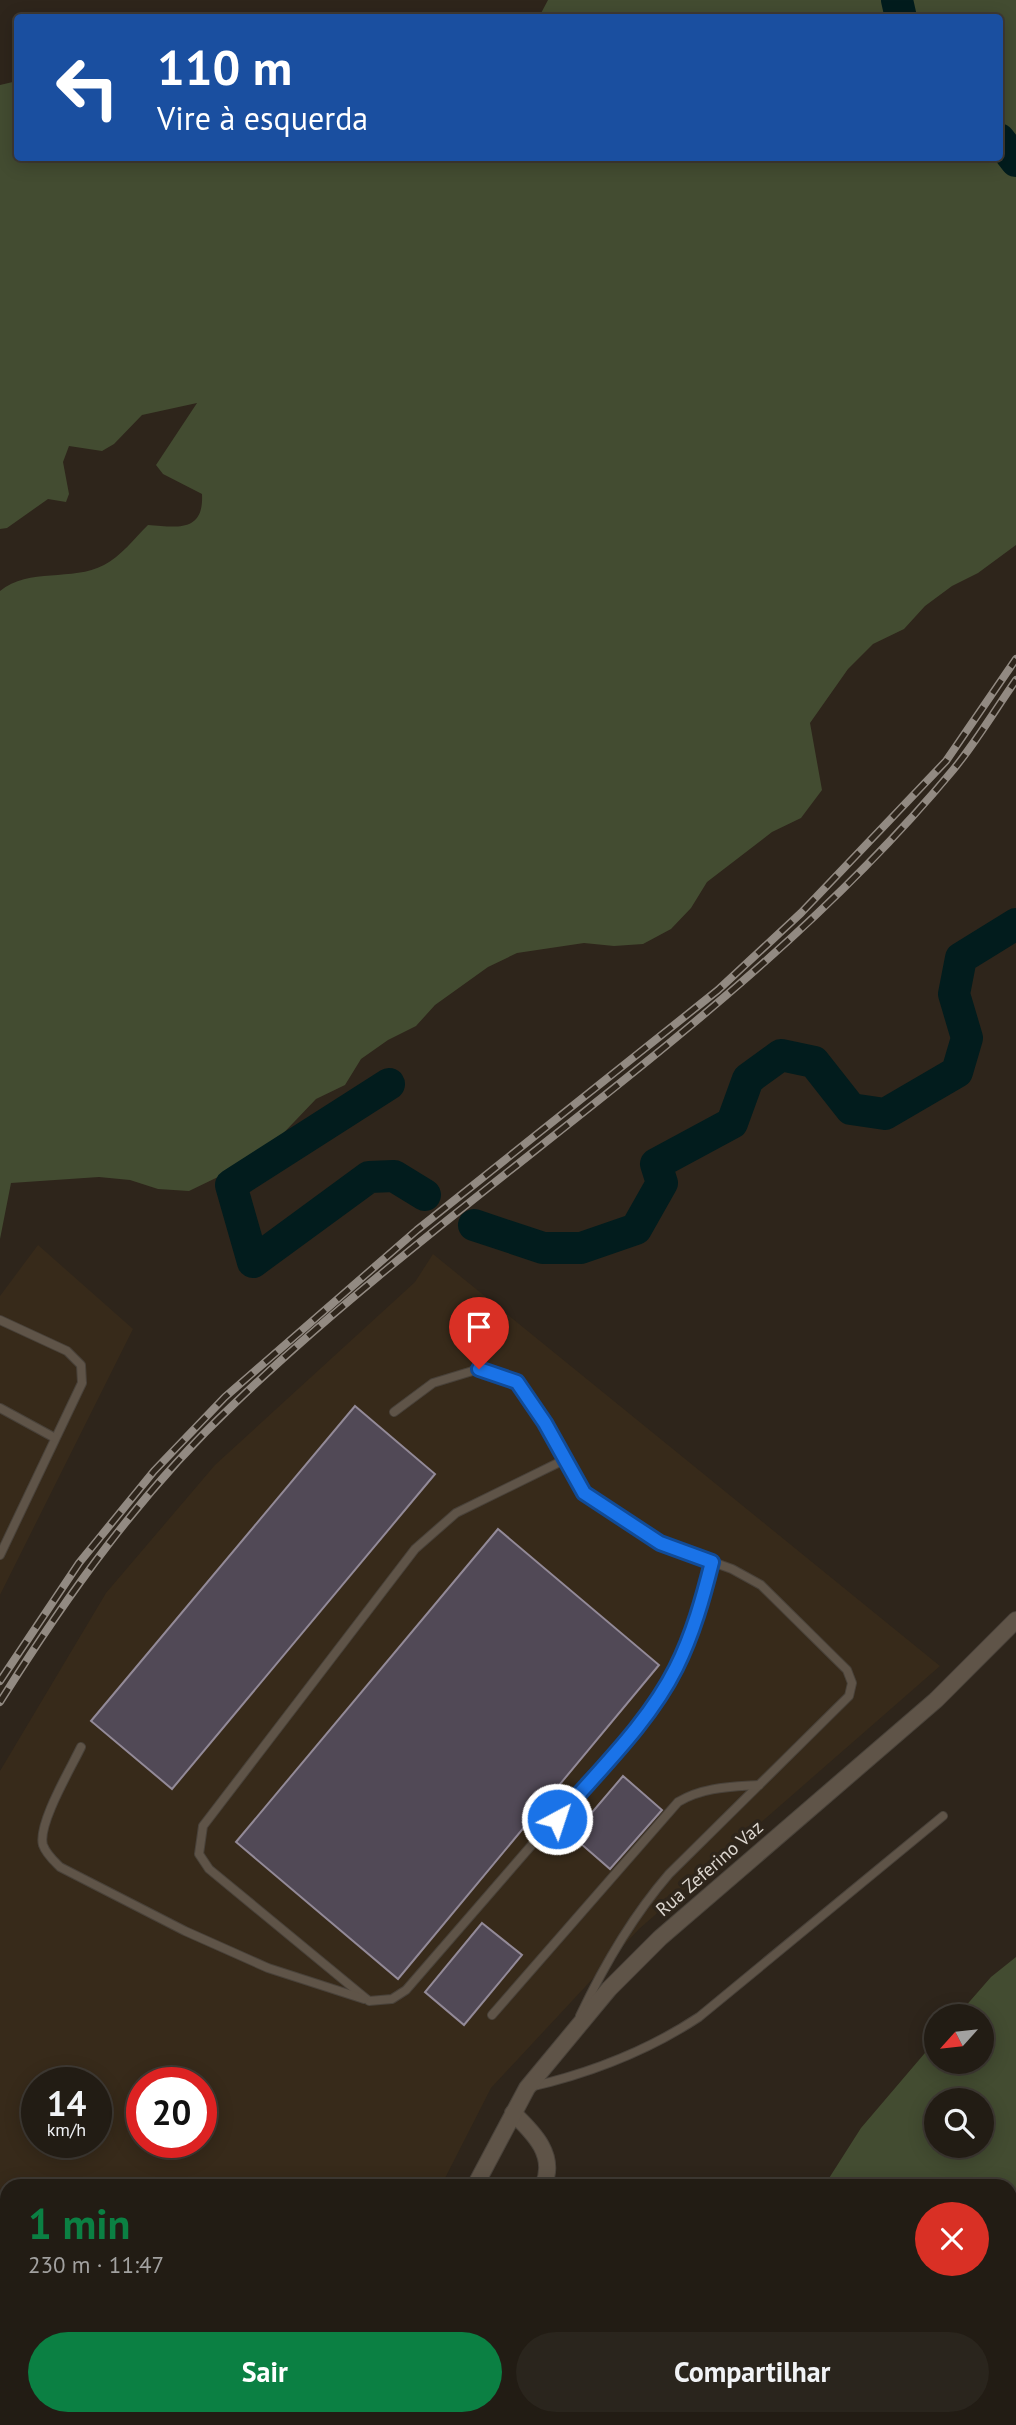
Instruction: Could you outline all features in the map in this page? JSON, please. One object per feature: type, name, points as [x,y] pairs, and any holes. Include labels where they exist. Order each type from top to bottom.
[{"type":"street","name":"Rua Zeferino Vaz","points":[[479,2179],[527,2088],[572,2032],[660,1938],[936,1700],[1016,1619]]},
{"type":"street","points":[[513,2113],[530,2129],[547,2158],[546,2179]]},
{"type":"lane","points":[[0,1320],[67,1351],[81,1365],[82,1382],[0,1555]]},
{"type":"lane","points":[[394,1412],[433,1382],[479,1369],[517,1382],[584,1493],[660,1543],[761,1584],[847,1670],[852,1683],[849,1696],[641,1906],[597,1978],[572,2032]]},
{"type":"lane","points":[[0,1408],[55,1438]]},
{"type":"lane","points":[[369,2001],[209,1869],[199,1854],[203,1826],[415,1549],[456,1513],[566,1460]]},
{"type":"lane","points":[[80,1748],[43,1829],[43,1844],[60,1867],[185,1931],[268,1968],[369,2001],[392,1999],[406,1990],[654,1704],[676,1668],[699,1614],[712,1562]]},
{"type":"lane","points":[[492,2015],[678,1802],[693,1793],[716,1788],[759,1785]]},
{"type":"lane","points":[[527,2088],[594,2070],[665,2039],[699,2017],[943,1815]]},
{"type":"shaded area","points":[[38,1245],[133,1329],[0,1595],[0,1296]]},
{"type":"shaded area","points":[[433,1254],[940,1666],[639,1929],[491,2088],[445,2179],[0,2179],[0,1771],[106,1593],[215,1465],[415,1282]]},
{"type":"green space","points":[[548,0],[1016,0],[1016,545],[925,606],[904,629],[873,644],[848,669],[810,723],[822,790],[801,818],[772,832],[707,882],[691,908],[671,929],[643,944],[614,946],[584,943],[517,953],[488,967],[435,1005],[416,1026],[388,1040],[361,1059],[345,1085],[316,1099],[273,1144],[247,1163],[189,1191],[158,1189],[130,1180],[99,1177],[11,1183],[0,1239],[0,591],[24,579],[78,573],[104,565],[122,552],[148,525],[178,526],[193,521],[201,507],[202,494],[163,474],[156,465],[197,403],[142,415],[114,444],[102,451],[69,446],[63,462],[69,494],[66,502],[48,499],[7,528],[0,529],[0,85],[14,82],[14,161],[1003,161],[1003,14],[541,14]]},
{"type":"green space","points":[[1016,1957],[1016,2179],[828,2179],[861,2128],[924,2054],[924,2074],[994,2074],[994,2004],[967,2004],[991,1977]]},
{"type":"building","points":[[355,1406],[435,1474],[172,1789],[91,1721]]},
{"type":"building","points":[[498,1529],[659,1665],[398,1979],[236,1842]]},
{"type":"building","points":[[623,1776],[662,1810],[610,1869],[572,1836]]},
{"type":"building","points":[[482,1923],[522,1955],[464,2025],[425,1992]]},
{"type":"waterway","points":[[897,0],[900,14]]},
{"type":"waterway","points":[[1003,144],[1016,161]]},
{"type":"waterway","points":[[474,1225],[543,1248],[581,1248],[636,1229],[662,1183],[656,1164],[732,1123],[748,1079],[781,1055],[814,1062],[851,1109],[885,1114],[957,1072],[967,1038],[954,994],[961,958],[1016,924]]},
{"type":"waterway","points":[[389,1084],[231,1185],[253,1262],[369,1177],[394,1176],[425,1195]]},
{"type":"railway","points":[[0,1681],[79,1563],[154,1471],[225,1397],[417,1230],[718,990],[801,913],[946,761],[1016,659]]},
{"type":"railway","points":[[0,1702],[107,1546],[199,1438],[322,1324],[696,1021],[786,943],[872,859],[953,770],[1016,680]]},
{"type":"route","points":[[479,1369],[517,1382],[545,1423],[584,1493],[660,1543],[712,1562],[699,1614],[676,1668],[654,1704],[557,1819]]}]
